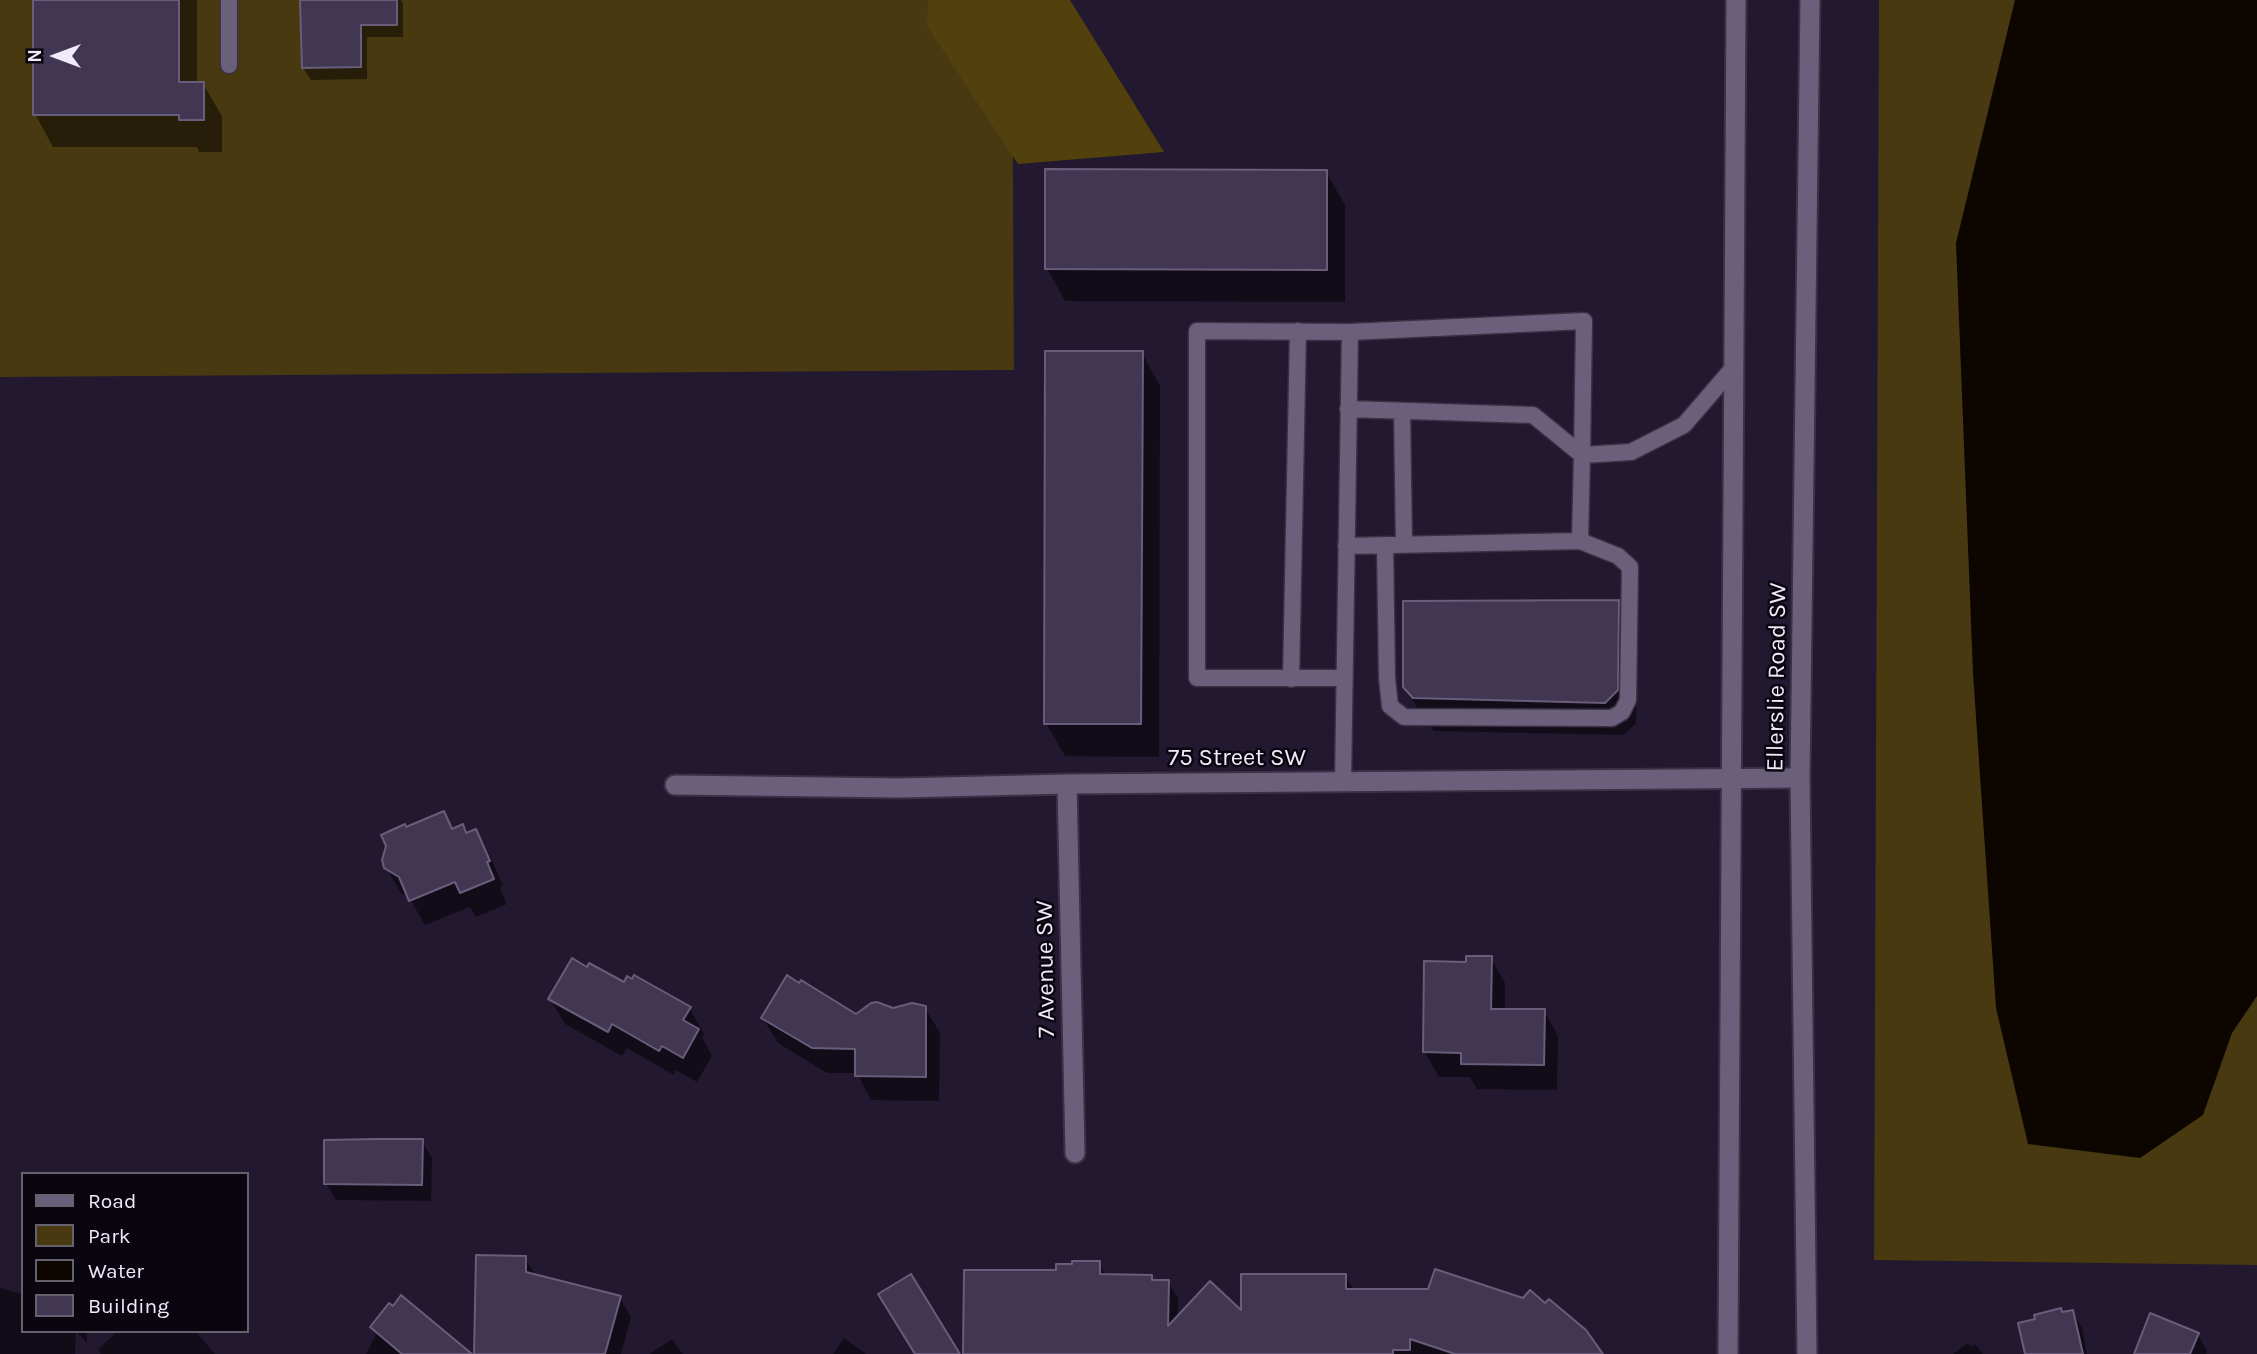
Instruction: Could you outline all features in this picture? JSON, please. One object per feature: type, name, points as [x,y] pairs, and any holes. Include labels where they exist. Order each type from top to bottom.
[{"type":"main road","name":"Ellerslie Road SW","points":[[1728,1354],[1736,0]]},
{"type":"main road","name":"Ellerslie Road SW","points":[[1807,1354],[1800,778],[1810,0]]},
{"type":"main road","name":"75 Street SW","points":[[674,785],[900,788],[1067,784],[1800,778]]},
{"type":"main road","name":"7 Avenue SW","points":[[1067,784],[1075,1153]]},
{"type":"lane","points":[[229,0],[229,65]]},
{"type":"lane","points":[[1345,678],[1197,678],[1197,331],[1350,331],[1584,321],[1580,541]]},
{"type":"lane","points":[[1291,679],[1298,331]]},
{"type":"lane","points":[[1343,782],[1350,331]]},
{"type":"lane","points":[[1348,410],[1533,415],[1582,456],[1631,452],[1684,425],[1734,368]]},
{"type":"lane","points":[[1402,412],[1404,544]]},
{"type":"lane","points":[[1346,546],[1404,544],[1580,541],[1618,556],[1630,567],[1628,700],[1622,712],[1612,718],[1404,717],[1390,706],[1387,678],[1385,545]]},
{"type":"green space","points":[[0,0],[1012,0],[1014,370],[0,377]]},
{"type":"green space","points":[[1879,0],[2257,0],[2257,1265],[1874,1260]]},
{"type":"shaded area","points":[[928,0],[1070,0],[1164,152],[1018,164],[927,26]]},
{"type":"water","points":[[2015,0],[2257,0],[2257,996],[2232,1033],[2203,1115],[2140,1158],[2028,1144],[1996,1008],[1973,673],[1956,243]]},
{"type":"building","points":[[33,0],[179,0],[179,82],[204,82],[204,120],[179,120],[179,115],[33,115]]},
{"type":"building","points":[[300,0],[397,0],[397,25],[361,25],[361,67],[302,68]]},
{"type":"building","points":[[1045,169],[1327,170],[1327,270],[1045,269]]},
{"type":"building","points":[[1045,351],[1143,351],[1141,724],[1044,724]]},
{"type":"building","points":[[1619,600],[1618,690],[1605,703],[1413,698],[1403,687],[1403,601]]},
{"type":"building","points":[[444,811],[452,829],[463,824],[466,833],[476,829],[490,861],[487,862],[494,879],[460,893],[455,882],[409,901],[399,877],[384,868],[382,860],[386,846],[381,835]]},
{"type":"building","points":[[1466,956],[1492,956],[1491,1009],[1545,1009],[1544,1065],[1461,1064],[1461,1053],[1423,1052],[1424,961],[1466,962]]},
{"type":"building","points":[[572,958],[587,967],[589,963],[624,982],[627,976],[632,979],[634,975],[691,1007],[683,1020],[699,1029],[683,1058],[662,1046],[659,1051],[612,1024],[608,1032],[548,999]]},
{"type":"building","points":[[787,975],[799,983],[801,980],[856,1014],[871,1003],[877,1002],[893,1008],[912,1003],[926,1006],[926,1077],[855,1076],[855,1049],[812,1048],[761,1018]]},
{"type":"building","points":[[423,1139],[422,1185],[324,1184],[324,1140]]},
{"type":"building","points":[[476,1255],[526,1256],[526,1272],[621,1296],[605,1354],[474,1354]]},
{"type":"building","points":[[1072,1261],[1100,1261],[1100,1274],[1152,1275],[1152,1280],[1169,1280],[1168,1326],[1210,1281],[1241,1310],[1241,1274],[1346,1274],[1346,1289],[1428,1289],[1435,1269],[1523,1298],[1530,1290],[1545,1303],[1549,1299],[1586,1330],[1603,1354],[1455,1354],[1410,1339],[1410,1350],[1393,1350],[1393,1354],[963,1354],[964,1270],[1056,1270],[1056,1264],[1072,1264]]},
{"type":"building","points":[[911,1274],[960,1354],[915,1354],[878,1294]]},
{"type":"building","points":[[401,1295],[472,1354],[402,1354],[370,1327],[389,1303],[393,1306]]},
{"type":"building","points":[[2061,1308],[2062,1312],[2073,1310],[2083,1354],[2025,1354],[2018,1323],[2035,1319],[2034,1315]]},
{"type":"building","points":[[2150,1313],[2199,1333],[2190,1354],[2134,1354]]}]
